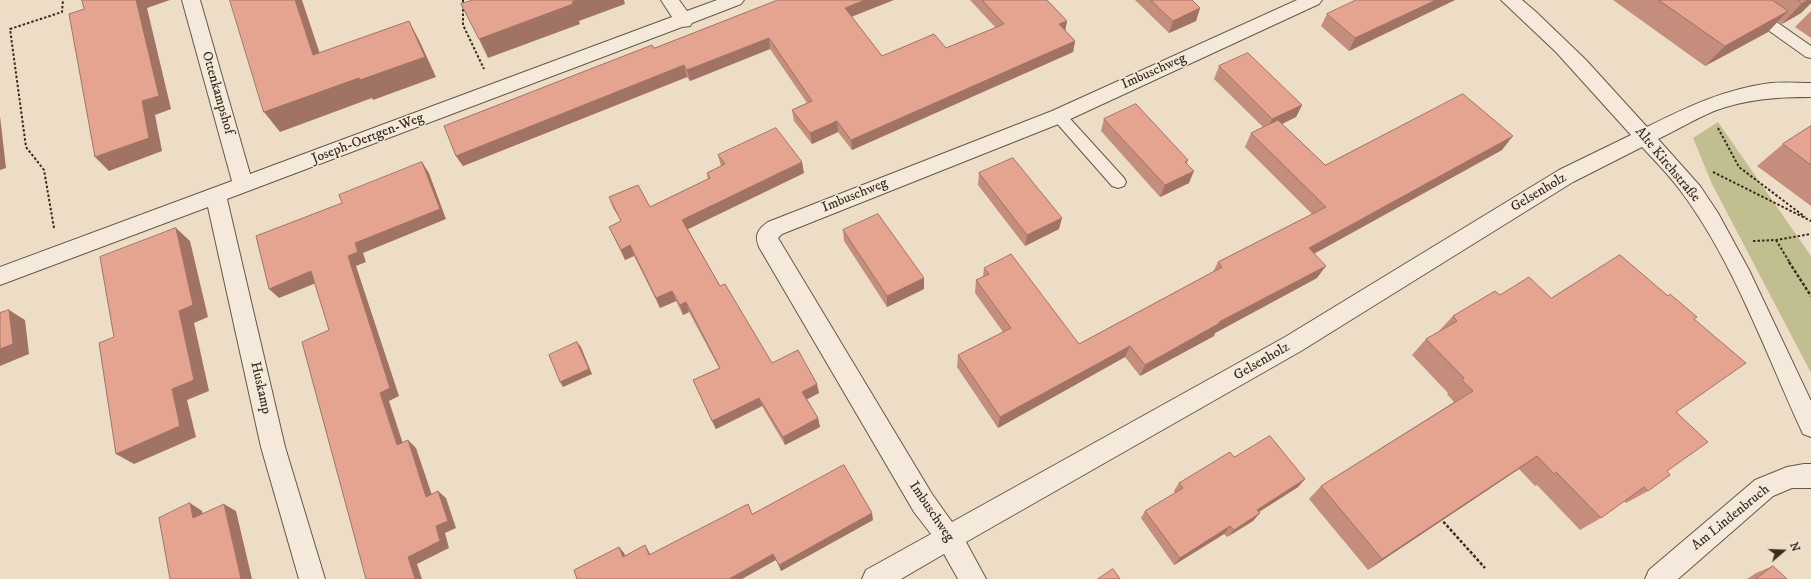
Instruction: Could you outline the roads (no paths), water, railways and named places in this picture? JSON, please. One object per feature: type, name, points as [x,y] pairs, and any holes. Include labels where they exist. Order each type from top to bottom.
[{"type":"street","name":"Ottenkampshof","points":[[191,0],[243,185]]},
{"type":"street","points":[[670,0],[684,21]]},
{"type":"street","name":"Joseph-Oertgen-Weg","points":[[0,276],[684,21],[735,0]]},
{"type":"street","name":"Imbuschweg","points":[[973,579],[948,537],[923,503],[767,241],[767,234],[775,228],[1059,116],[1313,0]]},
{"type":"street","name":"Alte Kirchstraße","points":[[1510,0],[1549,33],[1573,56],[1692,191],[1723,243],[1760,316],[1811,426]]},
{"type":"street","name":"Gelsenholz","points":[[875,579],[1155,423],[1293,344],[1566,176],[1707,106],[1747,94],[1773,90],[1807,92]]},
{"type":"street","name":"Huskamp","points":[[216,196],[273,447],[312,579]]},
{"type":"street","name":"Am Lindenbruch","points":[[1658,579],[1764,488],[1787,478],[1799,475],[1811,476]]},
{"type":"lane","points":[[1735,0],[1811,53]]},
{"type":"lane","points":[[1059,116],[1118,182]]}]
